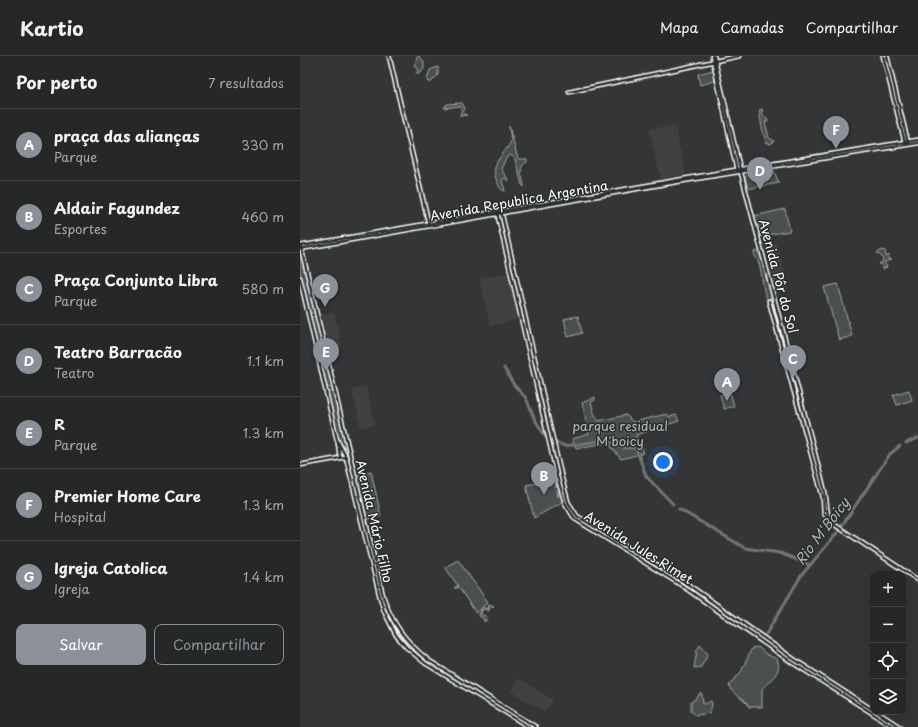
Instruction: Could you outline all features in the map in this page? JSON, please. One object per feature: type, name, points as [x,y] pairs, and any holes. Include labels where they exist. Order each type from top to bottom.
[{"type":"main road","points":[[389,56],[429,225]]},
{"type":"main road","points":[[713,56],[736,170]]},
{"type":"main road","points":[[569,92],[739,56]]},
{"type":"main road","points":[[883,56],[906,143]]},
{"type":"main road","points":[[888,56],[906,143]]},
{"type":"main road","name":"Avenida Pôr do Sol","points":[[714,61],[740,170],[828,503],[829,519],[833,524]]},
{"type":"main road","name":"Avenida Republica Argentina","points":[[499,213],[736,170],[918,142]]},
{"type":"main road","name":"Avenida Republica Argentina","points":[[300,247],[538,207],[736,170]]},
{"type":"main road","points":[[538,207],[542,204]]},
{"type":"main road","name":"Avenida Jules Rimet","points":[[499,213],[561,475],[568,502],[577,516],[683,581],[795,660],[870,708]]},
{"type":"main road","name":"Avenida Jules Rimet","points":[[499,213],[557,476],[564,503],[575,519],[681,585],[798,666],[894,727]]},
{"type":"main road","name":"Avenida Mário Filho","points":[[300,247],[383,596],[390,617],[399,632],[428,660],[536,727]]},
{"type":"main road","name":"Avenida Mário Filho","points":[[300,278],[337,440],[346,457],[380,598],[384,611],[396,635],[406,647],[425,663],[529,727]]},
{"type":"main road","name":"Avenida Pôr do Sol","points":[[769,301],[823,503],[824,513]]},
{"type":"main road","points":[[337,440],[340,458]]},
{"type":"main road","points":[[300,465],[346,457]]},
{"type":"main road","points":[[823,503],[828,503]]},
{"type":"main road","points":[[828,511],[824,513],[838,528],[918,580]]},
{"type":"main road","points":[[882,715],[900,727]]},
{"type":"shaded area","points":[[675,126],[686,174],[661,179],[649,129]]},
{"type":"shaded area","points":[[776,242],[789,289],[775,293],[762,245]]},
{"type":"shaded area","points":[[510,272],[520,319],[490,326],[479,278]]},
{"type":"shaded area","points":[[334,312],[342,346],[327,349],[319,315]]},
{"type":"shaded area","points":[[366,386],[375,424],[361,428],[352,390]]},
{"type":"shaded area","points":[[518,678],[553,700],[545,712],[510,691]]},
{"type":"green space","points":[[419,56],[424,62],[424,69],[419,74],[416,74],[418,70],[414,66],[417,57]]},
{"type":"green space","points":[[438,67],[438,75],[431,82],[428,82],[427,80],[430,70]]},
{"type":"green space","points":[[713,70],[715,81],[700,85],[698,74]]},
{"type":"green space","points":[[462,103],[465,108],[463,113],[467,115],[460,116],[462,108],[460,106],[444,108],[447,104]]},
{"type":"green space","points":[[762,109],[763,116],[768,122],[765,122],[769,138],[774,141],[771,144],[765,142],[766,137],[763,133],[759,110]]},
{"type":"green space","points":[[509,126],[518,159],[527,159],[527,162],[521,170],[524,187],[522,185],[515,159],[511,155],[506,158],[501,169],[509,181],[504,178],[502,180],[505,191],[499,186],[495,175],[495,169],[496,164],[511,141]]},
{"type":"green space","points":[[774,171],[779,183],[747,189],[745,178],[747,175]]},
{"type":"green space","points":[[785,209],[790,231],[760,236],[754,216]]},
{"type":"green space","points":[[882,250],[885,251],[886,257],[889,255],[888,259],[891,260],[884,262],[887,267],[882,269],[882,264],[879,264],[882,262],[883,258],[877,253]]},
{"type":"green space","points":[[300,251],[315,312],[310,314],[300,271]]},
{"type":"green space","points":[[757,251],[764,264],[773,293],[770,299],[767,299],[765,294],[760,265],[754,253]]},
{"type":"green space","points":[[838,284],[852,336],[839,340],[824,287]]},
{"type":"green space","points":[[316,316],[324,351],[319,352],[311,317]]},
{"type":"green space","points":[[578,316],[582,333],[568,337],[564,319]]},
{"type":"green space","points":[[325,355],[333,389],[327,387],[320,356]]},
{"type":"green space","points":[[789,356],[801,403],[799,404],[784,357]]},
{"type":"green space","points":[[327,390],[334,393],[348,451],[338,440]]},
{"type":"green space","points":[[909,390],[912,400],[897,405],[893,395]]},
{"type":"green space","points":[[730,392],[734,406],[724,409],[720,395]]},
{"type":"green space","name":"parque residual M'boicy","points":[[595,397],[595,400],[591,402],[594,413],[599,421],[626,415],[633,422],[667,414],[670,417],[676,415],[679,421],[636,435],[644,453],[621,459],[608,443],[576,448],[572,439],[589,434],[582,403]]},
{"type":"green space","points":[[371,471],[381,516],[365,520],[355,475]]},
{"type":"green space","points":[[555,480],[556,488],[557,482],[559,489],[557,491],[558,497],[559,492],[561,494],[562,502],[534,518],[526,485]]},
{"type":"green space","points":[[458,560],[488,602],[482,607],[488,609],[489,604],[494,606],[490,607],[489,611],[484,609],[481,612],[481,614],[487,617],[486,621],[483,621],[484,619],[479,616],[482,608],[476,613],[459,588],[454,588],[458,586],[445,567]]},
{"type":"green space","points":[[700,645],[708,654],[701,667],[694,668],[697,650]]},
{"type":"green space","points":[[758,647],[766,654],[777,659],[778,668],[775,676],[762,689],[762,707],[749,707],[733,692],[729,685],[741,672],[752,648]]},
{"type":"green space","points":[[699,694],[702,694],[703,703],[705,704],[711,701],[712,704],[710,713],[696,715],[691,711],[691,702],[698,697]]},
{"type":"waterway","points":[[504,368],[514,385],[526,398],[534,418],[547,439],[565,446],[606,440],[624,448],[636,448],[646,476],[673,504]]},
{"type":"waterway","name":"Rio M'Boicy","points":[[906,443],[918,438]]},
{"type":"waterway","name":"Rio M'Boicy","points":[[766,634],[801,576],[837,533],[890,454],[900,446]]},
{"type":"waterway","points":[[679,509],[745,548],[780,553],[810,565]]},
{"type":"place","name":"Premier Home Care","points":[[836,149]]},
{"type":"place","name":"Teatro Barracão","points":[[760,190]]},
{"type":"place","name":"Igreja Catolica","points":[[325,307]]},
{"type":"place","name":"R","points":[[326,371]]},
{"type":"place","name":"Praça Conjunto Libra","points":[[793,378]]},
{"type":"place","name":"praça das alianças","points":[[727,401]]},
{"type":"place","name":"Aldair Fagundez","points":[[544,495]]}]
